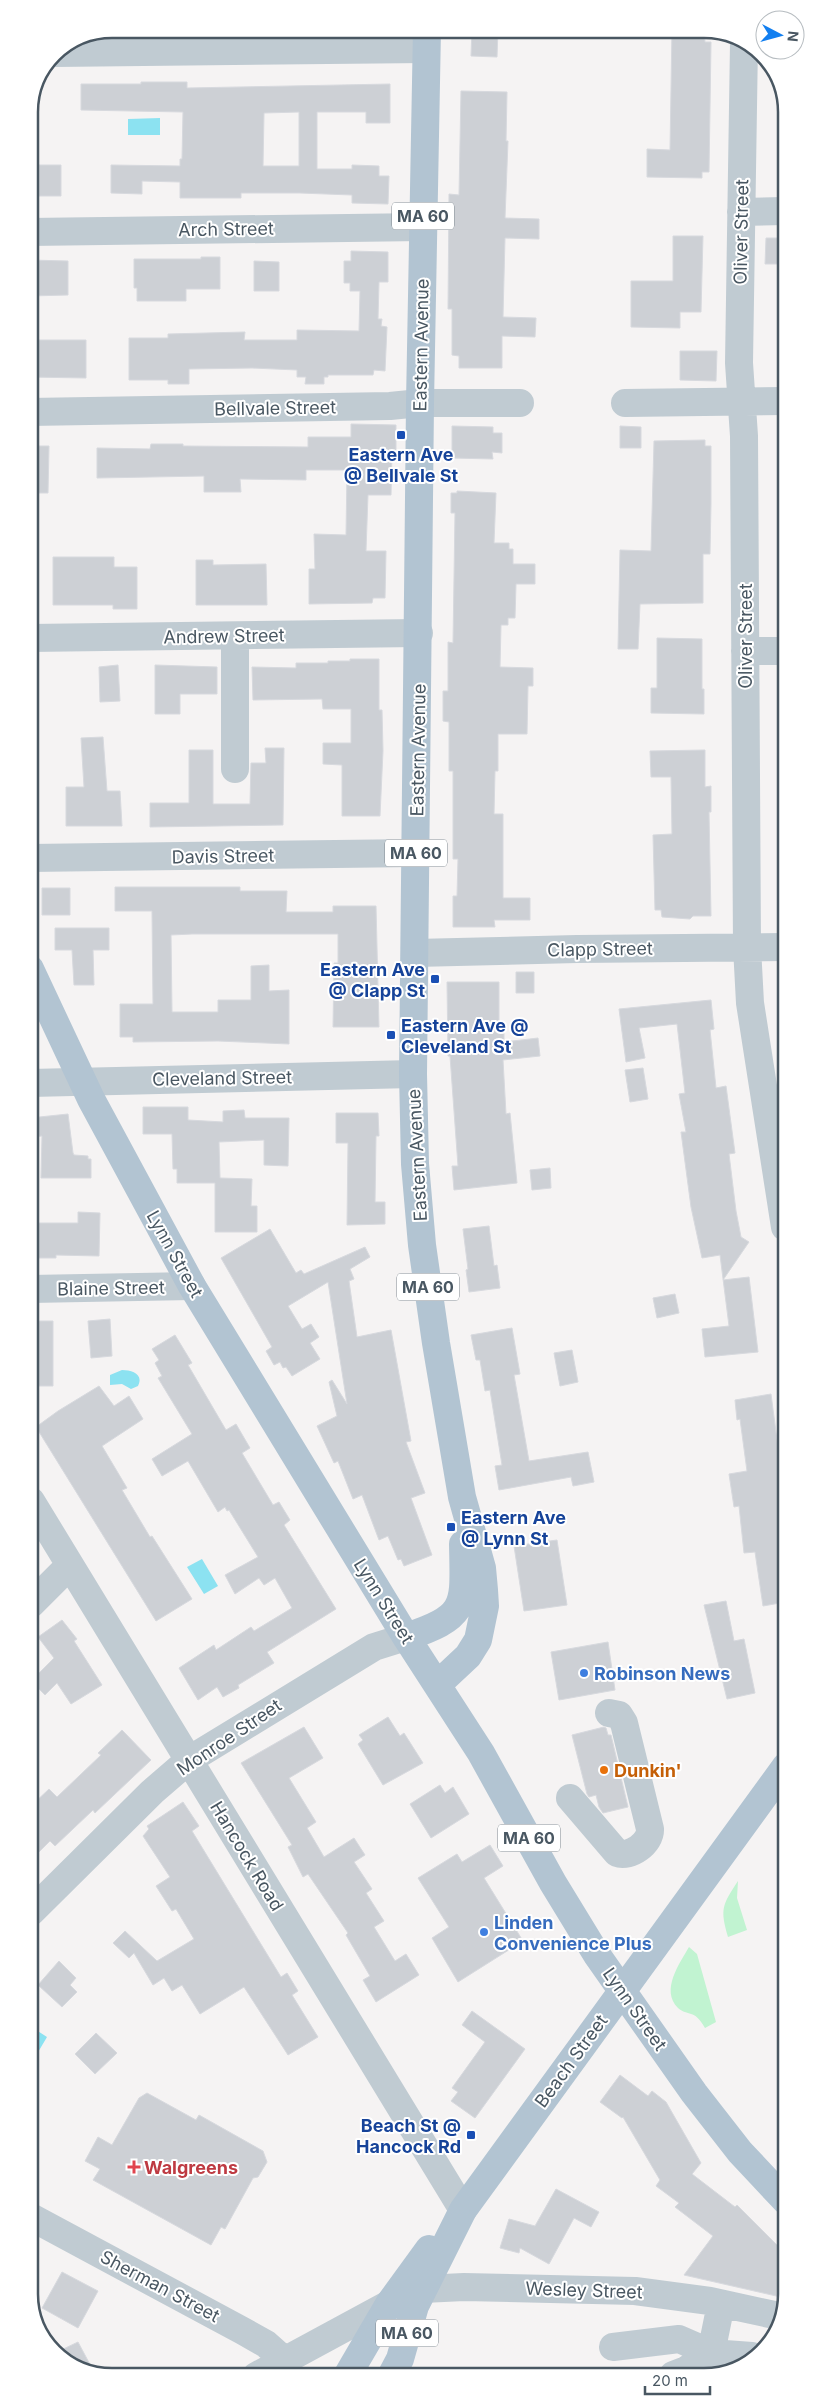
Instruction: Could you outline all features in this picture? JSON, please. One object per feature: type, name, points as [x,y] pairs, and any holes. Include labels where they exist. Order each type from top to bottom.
[{"type":"main road","name":"Eastern Avenue","points":[[427,39],[420,403],[413,1074],[416,1181],[422,1246],[462,1497],[482,1568],[484,1606],[478,1640],[471,1651],[437,1684]]},
{"type":"main road","name":"Lynn Street","points":[[38,986],[82,1082],[192,1286],[406,1637],[481,1752],[553,1882],[622,1991],[740,2152],[778,2192]]},
{"type":"main road","name":"Eastern Avenue","points":[[406,1637],[437,1626],[449,1618],[460,1605],[464,1591],[462,1497]]},
{"type":"main road","name":"Beach Street","points":[[423,2289],[463,2210],[778,1777]]},
{"type":"main road","name":"Beach Street","points":[[389,2304],[442,2230],[463,2210]]},
{"type":"main road","name":"MA 60","points":[[395,2368],[400,2359],[415,2306],[423,2289]]},
{"type":"main road","name":"MA 60","points":[[352,2368],[389,2304]]},
{"type":"street","points":[[67,53],[427,39]]},
{"type":"street","name":"Oliver Street","points":[[744,49],[739,377],[744,436],[747,947],[750,1003],[778,1182]]},
{"type":"street","points":[[741,212],[778,211]]},
{"type":"street","name":"Arch Street","points":[[38,232],[423,227]]},
{"type":"street","points":[[624,403],[778,401]]},
{"type":"street","name":"Bellvale Street","points":[[38,412],[380,407],[420,403],[520,403]]},
{"type":"street","name":"Andrew Street","points":[[38,638],[419,633]]},
{"type":"street","points":[[235,636],[235,769]]},
{"type":"street","points":[[745,651],[778,651]]},
{"type":"street","name":"Davis Street","points":[[38,858],[416,853]]},
{"type":"street","name":"Clapp Street","points":[[415,953],[778,947]]},
{"type":"street","name":"Cleveland Street","points":[[38,1083],[413,1074]]},
{"type":"street","name":"Blaine Street","points":[[38,1289],[192,1286]]},
{"type":"street","name":"Hancock Road","points":[[38,1514],[463,2210]]},
{"type":"street","points":[[38,1597],[70,1566]]},
{"type":"street","name":"Monroe Street","points":[[38,1905],[152,1792],[189,1760],[374,1646],[406,1637]]},
{"type":"street","points":[[570,1798],[617,1853],[629,1854],[649,1838],[650,1829],[624,1723],[619,1715],[609,1713]]},
{"type":"street","name":"Sherman Street","points":[[38,2221],[266,2344],[284,2360]]},
{"type":"street","name":"Wesley Street","points":[[270,2368],[389,2304],[423,2289],[464,2288],[656,2293],[775,2315]]},
{"type":"street","points":[[689,2368],[711,2353],[721,2304]]},
{"type":"street","points":[[613,2347],[679,2339],[711,2353],[746,2356]]},
{"type":"green space","points":[[738,1881],[737,1898],[747,1930],[728,1937],[723,1913],[726,1902]]},
{"type":"green space","points":[[689,1947],[697,1954],[716,2022],[705,2028],[694,2015],[678,2008],[673,2001],[671,1993],[673,1977]]},
{"type":"water","points":[[160,118],[160,135],[128,135],[128,119]]},
{"type":"water","points":[[122,1370],[133,1372],[138,1376],[138,1386],[131,1389],[122,1384],[110,1385],[110,1375]]},
{"type":"water","points":[[202,1559],[218,1586],[204,1594],[187,1567]]},
{"type":"water","points":[[38,2031],[47,2037],[38,2052]]},
{"type":"building","points":[[472,38],[498,38],[497,57],[471,56]]},
{"type":"building","points":[[672,38],[705,38],[705,42],[711,42],[709,172],[702,172],[702,178],[647,177],[647,149],[670,150]]},
{"type":"building","points":[[141,82],[187,82],[187,88],[390,84],[390,123],[366,123],[366,112],[317,112],[317,169],[352,169],[352,165],[379,166],[379,176],[389,176],[388,204],[352,203],[352,195],[300,193],[241,193],[241,198],[180,198],[180,182],[142,181],[142,194],[111,193],[111,165],[180,166],[180,159],[182,159],[183,112],[81,110],[81,84],[141,84]],"holes":[[[299,112],[299,166],[263,166],[264,113]]]},
{"type":"building","points":[[461,91],[507,92],[506,141],[508,141],[505,218],[539,219],[539,239],[505,238],[503,317],[536,318],[535,337],[502,336],[502,368],[459,368],[459,356],[452,355],[452,309],[448,309],[449,194],[459,195]]},
{"type":"building","points":[[39,165],[61,165],[61,196],[39,196]]},
{"type":"building","points":[[673,236],[703,236],[701,312],[680,312],[680,328],[631,327],[631,281],[673,281]]},
{"type":"building","points":[[766,238],[778,238],[778,264],[765,264]]},
{"type":"building","points":[[351,251],[388,252],[388,282],[379,282],[378,319],[382,319],[381,326],[387,327],[385,371],[374,370],[373,375],[328,375],[328,377],[324,377],[324,384],[305,384],[306,377],[297,377],[297,370],[252,368],[189,369],[189,384],[168,384],[168,380],[129,380],[129,338],[168,338],[168,334],[245,332],[244,340],[297,340],[297,330],[359,331],[360,291],[350,291],[350,283],[344,283],[344,261],[351,261]]},
{"type":"building","points":[[201,257],[220,257],[220,289],[186,289],[186,301],[137,301],[137,288],[134,288],[134,259],[201,259]]},
{"type":"building","points":[[38,260],[68,261],[68,295],[38,296]]},
{"type":"building","points":[[254,261],[279,262],[279,291],[254,291]]},
{"type":"building","points":[[38,340],[86,340],[86,378],[38,377]]},
{"type":"building","points":[[680,351],[717,351],[716,381],[680,380]]},
{"type":"building","points":[[351,424],[396,425],[396,453],[392,453],[391,495],[368,495],[366,551],[386,551],[385,598],[373,598],[372,603],[309,604],[309,569],[315,569],[314,534],[346,535],[347,470],[306,470],[306,480],[240,479],[241,492],[204,492],[204,476],[97,478],[97,448],[150,449],[151,444],[308,447],[308,437],[351,437]]},
{"type":"building","points":[[452,426],[493,427],[493,433],[502,433],[502,453],[492,452],[493,459],[452,458]]},
{"type":"building","points":[[620,426],[641,427],[641,448],[620,448]]},
{"type":"building","points":[[705,440],[705,446],[711,446],[711,504],[710,554],[703,554],[703,603],[640,604],[638,649],[618,649],[620,550],[651,551],[654,441]]},
{"type":"building","points":[[38,446],[49,446],[48,493],[38,493]]},
{"type":"building","points":[[457,491],[496,493],[494,543],[509,543],[509,549],[513,549],[513,564],[535,564],[535,584],[516,584],[515,618],[508,618],[508,625],[501,625],[500,667],[533,668],[533,686],[528,686],[527,734],[498,734],[498,771],[495,771],[494,814],[503,814],[503,898],[530,898],[530,920],[494,920],[495,927],[453,927],[453,896],[457,896],[458,859],[453,859],[453,771],[449,771],[449,722],[443,721],[443,691],[448,691],[448,642],[453,643],[455,513],[451,513],[451,493],[457,493]]},
{"type":"building","points":[[53,557],[114,557],[114,567],[137,567],[137,609],[113,609],[113,605],[53,605]]},
{"type":"building","points":[[196,560],[213,560],[213,565],[266,564],[267,605],[196,605]]},
{"type":"building","points":[[657,638],[702,639],[704,714],[651,713],[651,688],[657,688]]},
{"type":"building","points":[[350,659],[379,659],[379,710],[382,710],[383,751],[380,816],[342,816],[342,765],[323,764],[323,743],[351,743],[351,709],[323,709],[322,699],[253,700],[252,667],[296,668],[296,663],[328,663],[328,661],[350,661]]},
{"type":"building","points":[[118,665],[120,701],[100,702],[99,667]]},
{"type":"building","points":[[155,665],[217,667],[217,694],[180,694],[180,714],[155,714]]},
{"type":"building","points":[[103,737],[107,791],[120,791],[122,826],[66,826],[66,787],[84,787],[81,738]]},
{"type":"building","points":[[265,748],[284,748],[283,825],[150,827],[150,803],[189,803],[189,750],[213,750],[213,804],[250,804],[251,763],[266,763]]},
{"type":"building","points":[[705,750],[705,787],[711,786],[711,812],[709,812],[711,916],[693,916],[690,919],[662,917],[661,910],[655,910],[653,835],[672,834],[671,777],[651,777],[650,751]]},
{"type":"building","points":[[115,887],[240,887],[240,891],[287,891],[286,912],[333,912],[333,906],[376,906],[379,1027],[333,1027],[334,963],[338,963],[338,934],[192,934],[171,935],[172,1012],[218,1012],[218,1000],[251,1000],[251,966],[269,965],[269,991],[289,990],[289,1044],[218,1041],[133,1042],[133,1037],[120,1037],[120,1004],[153,1004],[152,911],[115,911]]},
{"type":"building","points":[[42,888],[70,888],[70,915],[42,915]]},
{"type":"building","points":[[55,928],[109,928],[109,950],[93,950],[94,985],[74,985],[72,950],[55,950]]},
{"type":"building","points":[[516,972],[534,972],[534,993],[516,993]]},
{"type":"building","points":[[447,982],[499,982],[499,1029],[504,1029],[504,1042],[538,1038],[540,1056],[503,1060],[506,1114],[510,1113],[517,1183],[454,1190],[452,1166],[458,1166],[450,1056],[448,1056]]},
{"type":"building","points":[[711,1000],[714,1029],[710,1030],[716,1088],[726,1086],[735,1153],[729,1154],[736,1211],[741,1237],[749,1242],[723,1280],[720,1255],[702,1258],[691,1207],[681,1132],[686,1132],[679,1094],[685,1093],[677,1024],[639,1028],[645,1058],[626,1062],[619,1009]]},
{"type":"building","points":[[643,1068],[648,1099],[630,1102],[625,1070]]},
{"type":"building","points":[[143,1107],[188,1107],[188,1120],[223,1122],[223,1111],[244,1110],[245,1118],[289,1118],[288,1166],[264,1165],[264,1140],[219,1142],[220,1178],[252,1179],[251,1206],[257,1206],[257,1232],[215,1232],[215,1183],[177,1183],[177,1169],[173,1169],[172,1134],[143,1134]]},
{"type":"building","points":[[336,1113],[378,1113],[379,1136],[376,1136],[375,1202],[385,1202],[385,1224],[347,1225],[348,1143],[336,1143]]},
{"type":"building","points":[[68,1114],[73,1153],[74,1155],[88,1156],[88,1159],[91,1159],[91,1178],[41,1178],[42,1136],[38,1136],[38,1117]]},
{"type":"building","points":[[550,1168],[551,1188],[532,1190],[530,1170]]},
{"type":"building","points":[[78,1212],[100,1213],[99,1256],[56,1255],[56,1258],[38,1258],[38,1223],[78,1223]]},
{"type":"building","points":[[489,1226],[494,1266],[497,1265],[500,1288],[469,1292],[463,1229]]},
{"type":"building","points":[[270,1229],[296,1273],[301,1270],[304,1274],[365,1247],[370,1257],[350,1269],[354,1279],[349,1281],[357,1337],[391,1330],[411,1441],[406,1442],[425,1493],[411,1498],[432,1555],[404,1566],[401,1559],[398,1560],[388,1536],[379,1540],[362,1495],[353,1499],[338,1461],[334,1463],[317,1426],[337,1416],[329,1382],[332,1380],[347,1404],[328,1282],[288,1306],[302,1329],[311,1324],[319,1337],[310,1343],[320,1359],[292,1376],[286,1367],[283,1368],[280,1362],[274,1365],[266,1351],[272,1347],[221,1258]]},
{"type":"building","points":[[749,1277],[758,1352],[705,1357],[702,1329],[729,1326],[723,1280]]},
{"type":"building","points":[[675,1294],[679,1313],[657,1318],[653,1298]]},
{"type":"building","points":[[110,1319],[112,1356],[91,1358],[88,1321]]},
{"type":"building","points":[[38,1321],[53,1321],[53,1386],[38,1386]]},
{"type":"building","points":[[512,1328],[520,1374],[514,1375],[529,1461],[588,1452],[594,1482],[573,1486],[571,1477],[499,1490],[495,1466],[502,1465],[490,1390],[485,1391],[480,1360],[476,1360],[471,1335]]},
{"type":"building","points":[[175,1335],[192,1363],[188,1365],[226,1430],[236,1424],[250,1448],[242,1453],[273,1505],[279,1502],[290,1520],[284,1525],[336,1609],[267,1652],[274,1663],[238,1685],[239,1688],[223,1697],[217,1687],[198,1700],[179,1668],[214,1645],[216,1650],[251,1627],[254,1631],[292,1608],[275,1578],[264,1585],[259,1578],[235,1594],[225,1575],[258,1557],[229,1510],[227,1511],[225,1507],[218,1512],[188,1461],[162,1476],[152,1459],[192,1434],[158,1378],[162,1376],[155,1363],[159,1360],[152,1349]]},
{"type":"building","points":[[572,1350],[578,1382],[560,1386],[554,1353]]},
{"type":"building","points":[[99,1386],[114,1406],[129,1396],[143,1419],[102,1446],[127,1488],[122,1490],[150,1537],[152,1536],[192,1599],[156,1621],[38,1430],[38,1426]]},
{"type":"building","points":[[771,1394],[778,1448],[778,1603],[763,1606],[755,1552],[744,1553],[739,1506],[734,1507],[729,1474],[747,1471],[740,1419],[737,1420],[735,1400]]},
{"type":"building","points":[[557,1540],[567,1605],[524,1611],[514,1546]]},
{"type":"building","points":[[726,1601],[734,1641],[744,1639],[755,1693],[727,1699],[704,1605]]},
{"type":"building","points":[[62,1620],[77,1639],[74,1641],[102,1685],[71,1704],[57,1683],[45,1695],[38,1688],[38,1674],[54,1658],[38,1637]]},
{"type":"building","points":[[608,1642],[615,1690],[559,1700],[551,1652]]},
{"type":"building","points":[[388,1717],[400,1736],[404,1733],[423,1763],[383,1785],[358,1744],[363,1740],[359,1735]]},
{"type":"building","points":[[304,1727],[323,1758],[289,1778],[316,1822],[307,1828],[324,1857],[354,1838],[365,1855],[354,1862],[372,1889],[366,1893],[384,1921],[374,1927],[395,1961],[406,1954],[419,1975],[376,2002],[363,1980],[370,1976],[346,1935],[348,1933],[308,1874],[303,1877],[288,1847],[292,1845],[241,1763]]},
{"type":"building","points":[[604,1727],[608,1735],[611,1735],[628,1807],[603,1813],[599,1807],[596,1795],[589,1797],[587,1794],[572,1735]]},
{"type":"building","points":[[122,1730],[151,1760],[95,1813],[93,1810],[55,1846],[50,1841],[38,1853],[38,1799],[49,1789],[57,1797],[101,1755],[98,1753]]},
{"type":"building","points":[[440,1785],[445,1793],[453,1787],[469,1814],[431,1838],[410,1804]]},
{"type":"building","points":[[183,1802],[199,1826],[192,1831],[281,1977],[287,1973],[298,1991],[292,1995],[318,2037],[288,2055],[244,1987],[200,2014],[182,1985],[172,1991],[164,1978],[153,1985],[134,1953],[129,1958],[113,1943],[125,1931],[157,1961],[194,1939],[176,1909],[172,1911],[156,1886],[170,1877],[143,1836],[149,1829],[147,1826]]},
{"type":"building","points":[[490,1845],[503,1866],[484,1878],[523,1941],[458,1982],[432,1938],[449,1927],[418,1878],[457,1854],[462,1862]]},
{"type":"building","points":[[59,1961],[76,1978],[70,1985],[77,1992],[62,2007],[38,1985]]},
{"type":"building","points":[[472,2011],[525,2049],[475,2118],[451,2101],[458,2092],[452,2088],[485,2042],[462,2025]]},
{"type":"building","points":[[96,2033],[117,2053],[95,2074],[75,2054]]},
{"type":"building","points":[[620,2075],[648,2096],[652,2091],[666,2102],[701,2163],[692,2174],[735,2207],[737,2205],[778,2246],[778,2296],[684,2275],[713,2236],[675,2207],[679,2203],[656,2186],[660,2180],[623,2117],[600,2102]]},
{"type":"building","points":[[147,2093],[196,2120],[199,2115],[263,2151],[267,2162],[258,2177],[253,2178],[225,2229],[221,2227],[211,2245],[93,2180],[100,2169],[85,2161],[98,2137],[112,2145],[139,2098]]},
{"type":"building","points":[[556,2189],[599,2212],[591,2227],[574,2218],[549,2264],[520,2248],[519,2253],[500,2248],[509,2219],[535,2226]]},
{"type":"building","points":[[62,2272],[98,2291],[78,2328],[42,2308]]},
{"type":"building","points":[[78,2342],[90,2365],[74,2359],[62,2349]]},
{"type":"place","name":"Eastern Ave @ Bellvale St","points":[[401,435]]},
{"type":"place","name":"Eastern Ave @ Clapp St","points":[[435,979]]},
{"type":"place","name":"Eastern Ave @ Cleveland St","points":[[391,1035]]},
{"type":"place","name":"Eastern Ave @ Lynn St","points":[[451,1527]]},
{"type":"place","name":"Robinson News","points":[[584,1673]]},
{"type":"place","name":"Dunkin'","points":[[604,1770]]},
{"type":"place","name":"Linden Convenience Plus","points":[[484,1932]]},
{"type":"place","name":"Beach St @ Hancock Rd","points":[[471,2135]]},
{"type":"place","name":"Walgreens","points":[[134,2167]]}]
